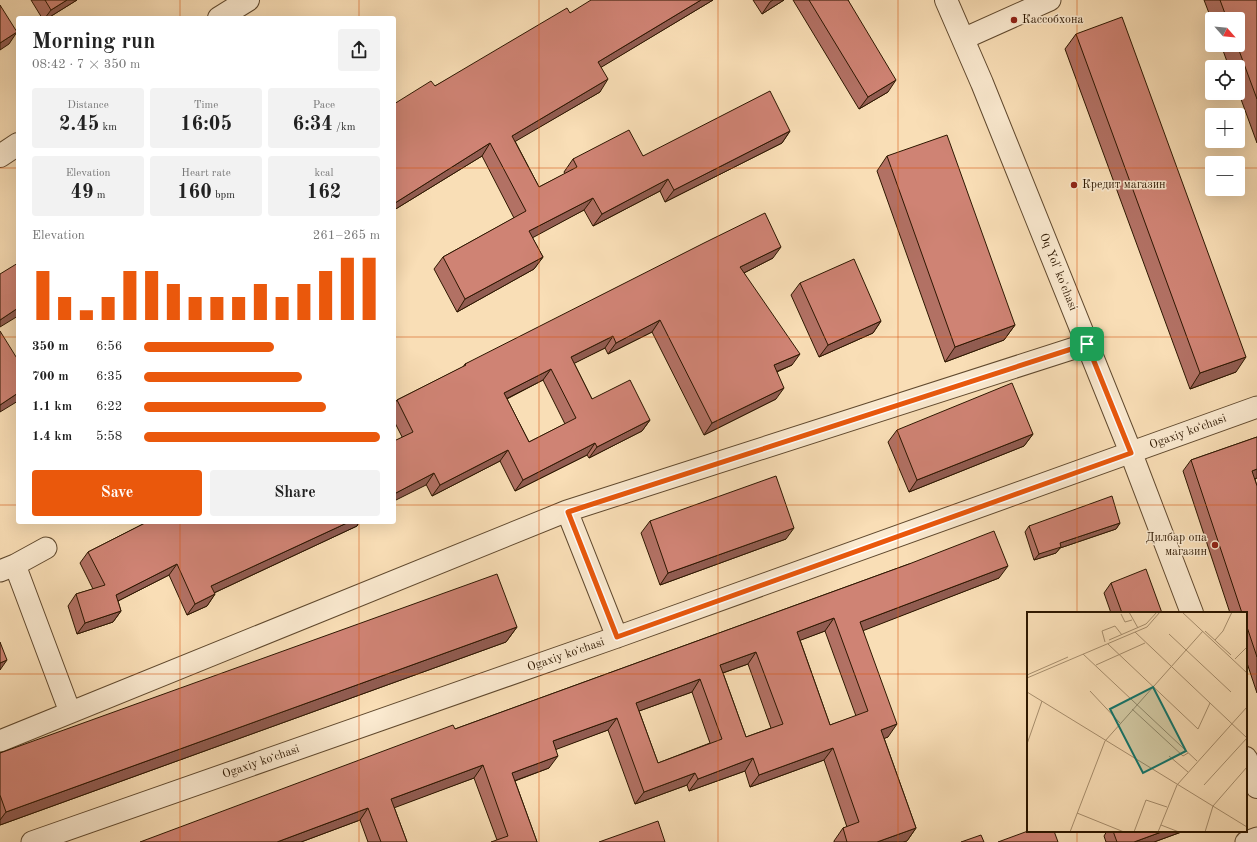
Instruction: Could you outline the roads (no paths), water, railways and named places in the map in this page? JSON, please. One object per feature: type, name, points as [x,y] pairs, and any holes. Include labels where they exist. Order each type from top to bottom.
[{"type":"street","points":[[222,16],[248,0]]},
{"type":"street","name":"Oq Yol' ko'chasi","points":[[946,0],[982,83],[1131,453],[1192,612]]},
{"type":"street","points":[[963,39],[1050,0]]},
{"type":"street","points":[[0,156],[16,145]]},
{"type":"street","points":[[0,741],[568,512],[1087,344]]},
{"type":"street","name":"Ogaxiy koʻchasi","points":[[32,842],[617,637],[1257,407]]},
{"type":"street","points":[[568,512],[617,637]]},
{"type":"street","points":[[46,548],[8,568],[70,712]]},
{"type":"street","points":[[1247,761],[1257,787]]},
{"type":"street","points":[[1246,842],[1257,838]]},
{"type":"place","name":"Кассобхона","points":[[1014,20]]},
{"type":"place","name":"Кредит магазин","points":[[1074,185]]},
{"type":"place","name":"Дилбар опа магазин","points":[[1215,545]]}]
